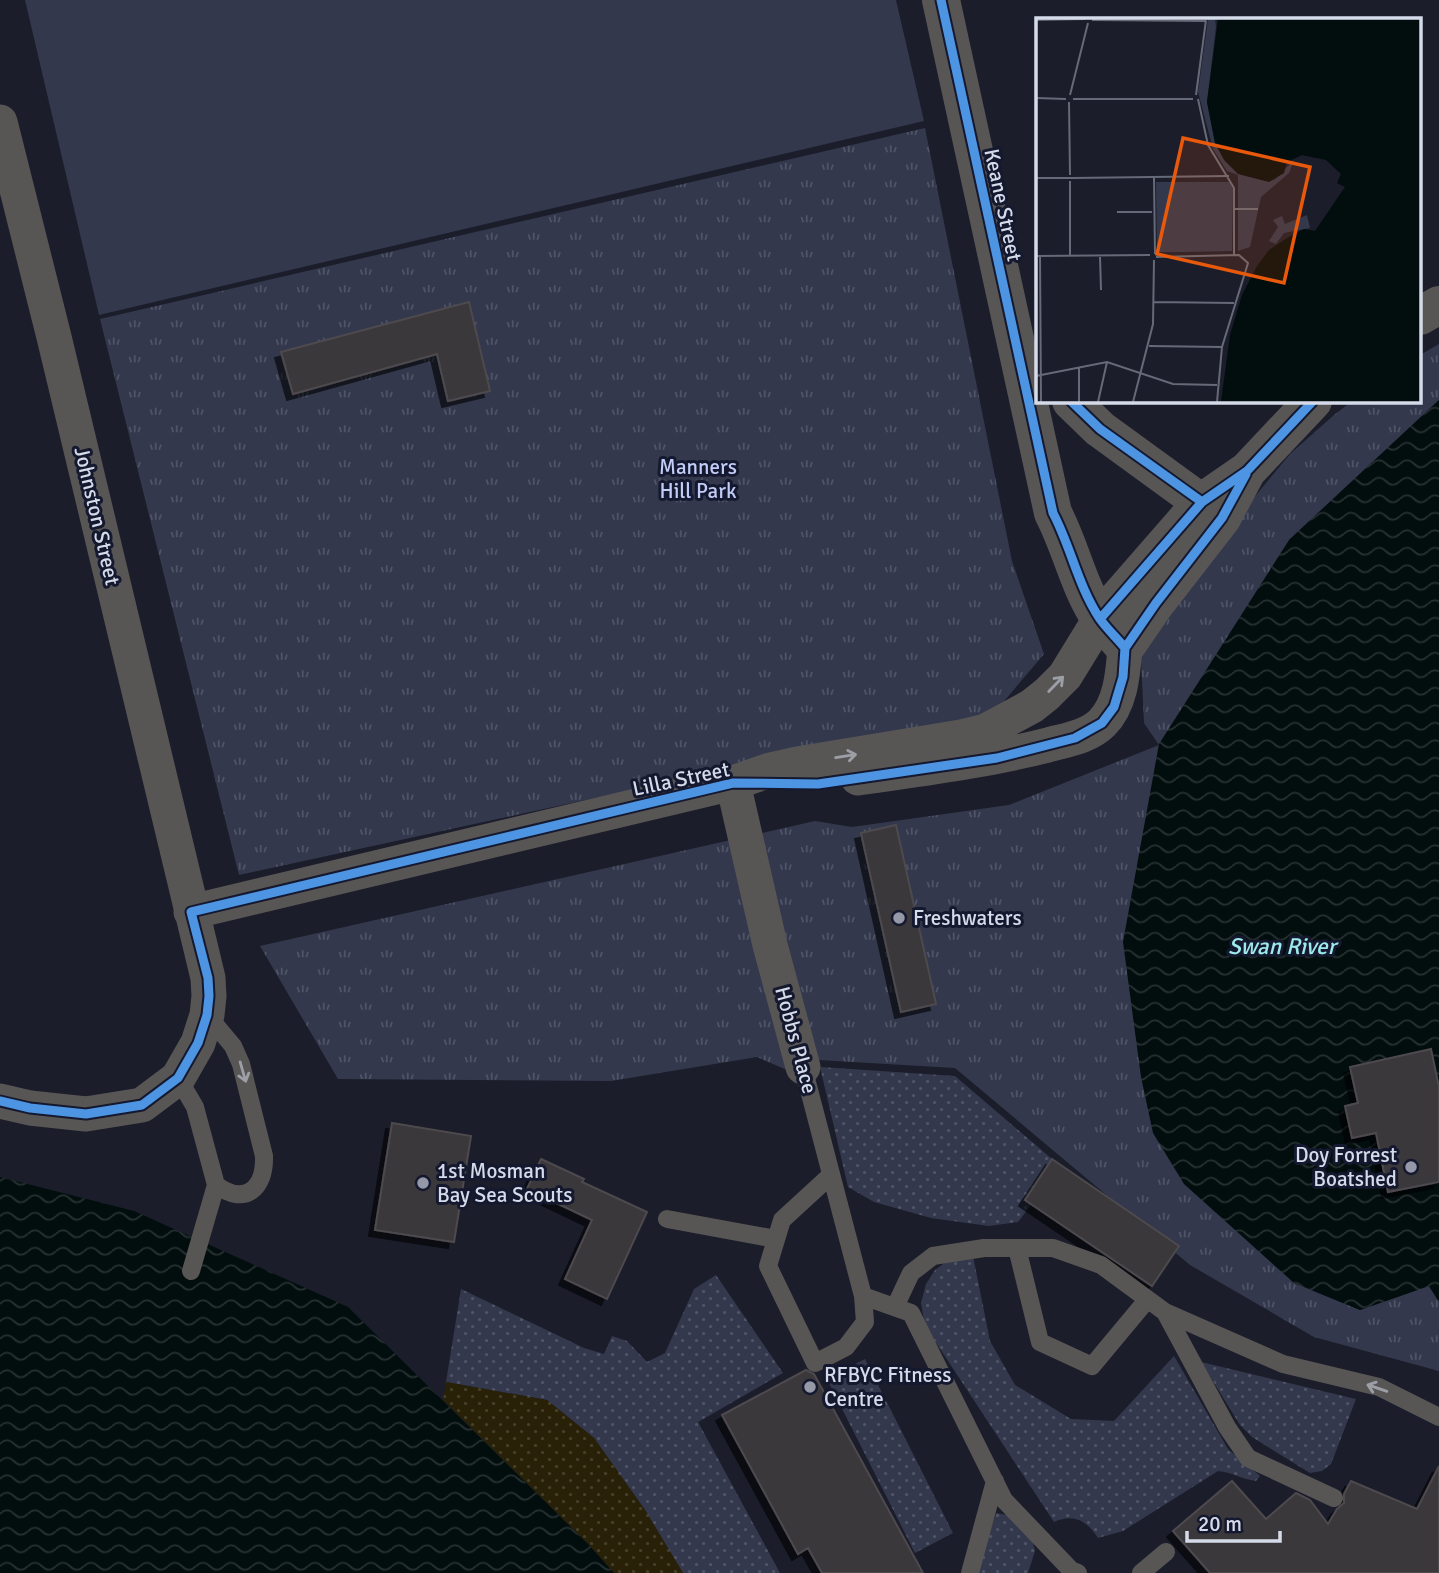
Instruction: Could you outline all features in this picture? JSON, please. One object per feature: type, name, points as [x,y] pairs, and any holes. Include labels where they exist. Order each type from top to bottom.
[{"type":"street","name":"Keane Street","points":[[941,0],[1053,513],[1067,539],[1080,579],[1100,619],[1125,648]]},
{"type":"street","name":"Johnston Street","points":[[0,122],[208,978],[207,1015],[198,1043],[178,1078]]},
{"type":"street","points":[[1422,315],[1439,305]]},
{"type":"street","points":[[1009,315],[1036,359]]},
{"type":"street","points":[[1071,402],[1100,429],[1212,510]]},
{"type":"street","points":[[1100,619],[1212,510],[1312,402]]},
{"type":"street","points":[[1125,648],[1156,603],[1212,510]]},
{"type":"street","name":"Lilla Street","points":[[191,912],[733,783],[770,770],[986,731],[1047,694],[1065,676],[1100,619]]},
{"type":"street","name":"Lilla Street","points":[[733,783],[818,784],[997,758],[1075,738],[1102,723],[1114,707],[1123,677],[1125,648]]},
{"type":"street","name":"Hobbs Place","points":[[733,783],[770,945],[803,1067]]},
{"type":"street","points":[[0,1101],[30,1108],[86,1114],[142,1105],[178,1078]]},
{"type":"lane","points":[[207,1015],[233,1046],[241,1064],[264,1156],[264,1170],[260,1181],[248,1193],[228,1193],[216,1185]]},
{"type":"lane","name":"Hobbs Place","points":[[803,1067],[863,1296]]},
{"type":"lane","points":[[178,1078],[195,1107],[216,1185],[191,1271]]},
{"type":"lane","points":[[831,1175],[782,1220],[768,1266],[815,1363],[846,1347],[865,1322],[863,1296],[911,1313],[1004,1500],[1071,1570],[1078,1573]]},
{"type":"lane","points":[[667,1219],[776,1240]]},
{"type":"lane","points":[[895,1307],[911,1273],[933,1256],[984,1248],[1053,1248],[1101,1265],[1165,1312],[1283,1364],[1379,1387],[1439,1417]]},
{"type":"lane","points":[[1017,1248],[1040,1342],[1092,1366],[1147,1300]]},
{"type":"lane","points":[[1165,1312],[1227,1427],[1248,1458],[1334,1498]]},
{"type":"lane","points":[[970,1573],[995,1481]]},
{"type":"lane","points":[[1141,1573],[1166,1552]]},
{"type":"green space","points":[[25,0],[896,0],[924,121],[99,315]]},
{"type":"green space","name":"Manners Hill Park","points":[[925,128],[1012,561],[1044,654],[983,726],[742,766],[239,875],[100,319]]},
{"type":"green space","points":[[1439,344],[1439,400],[1289,540],[1272,1261],[1294,1283],[1360,1310],[1429,1286],[1439,1302],[1439,1371],[1314,1337],[1190,1265],[955,1068],[819,1060],[787,1070],[757,1057],[611,1081],[338,1079],[260,946],[815,821],[852,827],[1009,805],[1159,745],[1144,723],[1141,660],[1163,608],[1290,454],[1334,415],[1351,402],[1422,402],[1422,354]]},
{"type":"green space","points":[[820,1067],[955,1076],[1052,1159],[1025,1200],[1031,1205],[1018,1222],[989,1226],[931,1218],[874,1202],[848,1187]]},
{"type":"green space","points":[[973,1256],[990,1341],[1015,1385],[1071,1419],[1114,1421],[1174,1356],[1228,1449],[1260,1476],[1256,1481],[1218,1471],[1123,1531],[1098,1538],[1079,1520],[1068,1518],[1054,1522],[925,1326],[921,1303],[926,1284],[935,1270],[949,1260]]},
{"type":"green space","points":[[716,1275],[783,1373],[698,1422],[780,1573],[683,1573],[645,1510],[594,1438],[547,1400],[446,1382],[461,1289],[584,1348],[604,1354],[612,1336],[627,1341],[647,1362],[665,1353],[694,1289]]},
{"type":"green space","points":[[865,1359],[953,1533],[915,1553],[827,1379]]},
{"type":"green space","points":[[1201,1362],[1356,1399],[1331,1464],[1322,1471],[1310,1473],[1252,1437],[1240,1425]]},
{"type":"green space","points":[[996,1513],[1012,1516],[1032,1539],[1035,1551],[1028,1573],[977,1573]]},
{"type":"sand","points":[[446,1382],[547,1400],[594,1438],[645,1510],[683,1573],[614,1573],[443,1400]]},
{"type":"water","name":"Swan River","points":[[1439,400],[1439,1302],[1429,1286],[1360,1310],[1294,1283],[1184,1184],[1153,1133],[1141,1077],[1123,942],[1159,744],[1289,540]]},
{"type":"water","points":[[0,1177],[134,1211],[348,1307],[589,1545],[614,1573],[0,1573]]},
{"type":"building","points":[[469,302],[490,391],[448,401],[437,354],[293,394],[281,352]]},
{"type":"building","name":"Freshwaters","points":[[896,825],[936,1004],[901,1012],[861,833]]},
{"type":"building","points":[[1431,1049],[1439,1087],[1439,1182],[1388,1192],[1376,1133],[1352,1138],[1345,1106],[1358,1103],[1350,1067]]},
{"type":"building","name":"1st Mosman Bay Sea Scouts","points":[[392,1123],[471,1136],[454,1242],[375,1230]]},
{"type":"building","points":[[541,1159],[584,1179],[582,1182],[647,1212],[607,1299],[565,1279],[592,1220],[527,1189]]},
{"type":"building","points":[[1052,1159],[1179,1246],[1152,1286],[1025,1200]]},
{"type":"building","points":[[806,1370],[814,1374],[923,1573],[822,1573],[808,1548],[798,1554],[722,1415]]},
{"type":"building","points":[[1439,1466],[1439,1573],[1210,1573],[1173,1531],[1232,1481],[1266,1519],[1296,1493],[1310,1500],[1328,1524],[1344,1503],[1344,1494],[1351,1481],[1417,1509]]},
{"type":"cycle path","points":[[941,0],[1053,513],[1092,606],[1125,648]]},
{"type":"cycle path","points":[[1072,402],[1100,429],[1202,502]]},
{"type":"cycle path","points":[[1100,619],[1202,502],[1247,471],[1312,402]]},
{"type":"cycle path","points":[[1125,648],[1222,518],[1246,474]]},
{"type":"cycle path","points":[[0,1101],[30,1108],[86,1114],[142,1105],[178,1078],[198,1043],[207,1015],[209,996],[208,978],[191,912],[733,783],[818,784],[997,758],[1075,738],[1102,723],[1114,707],[1123,677],[1125,648]]},
{"type":"place","name":"Freshwaters","points":[[899,918]]},
{"type":"place","name":"Doy Forrest Boatshed","points":[[1411,1167]]},
{"type":"place","name":"1st Mosman Bay Sea Scouts","points":[[423,1183]]},
{"type":"place","name":"RFBYC Fitness Centre","points":[[810,1387]]}]
